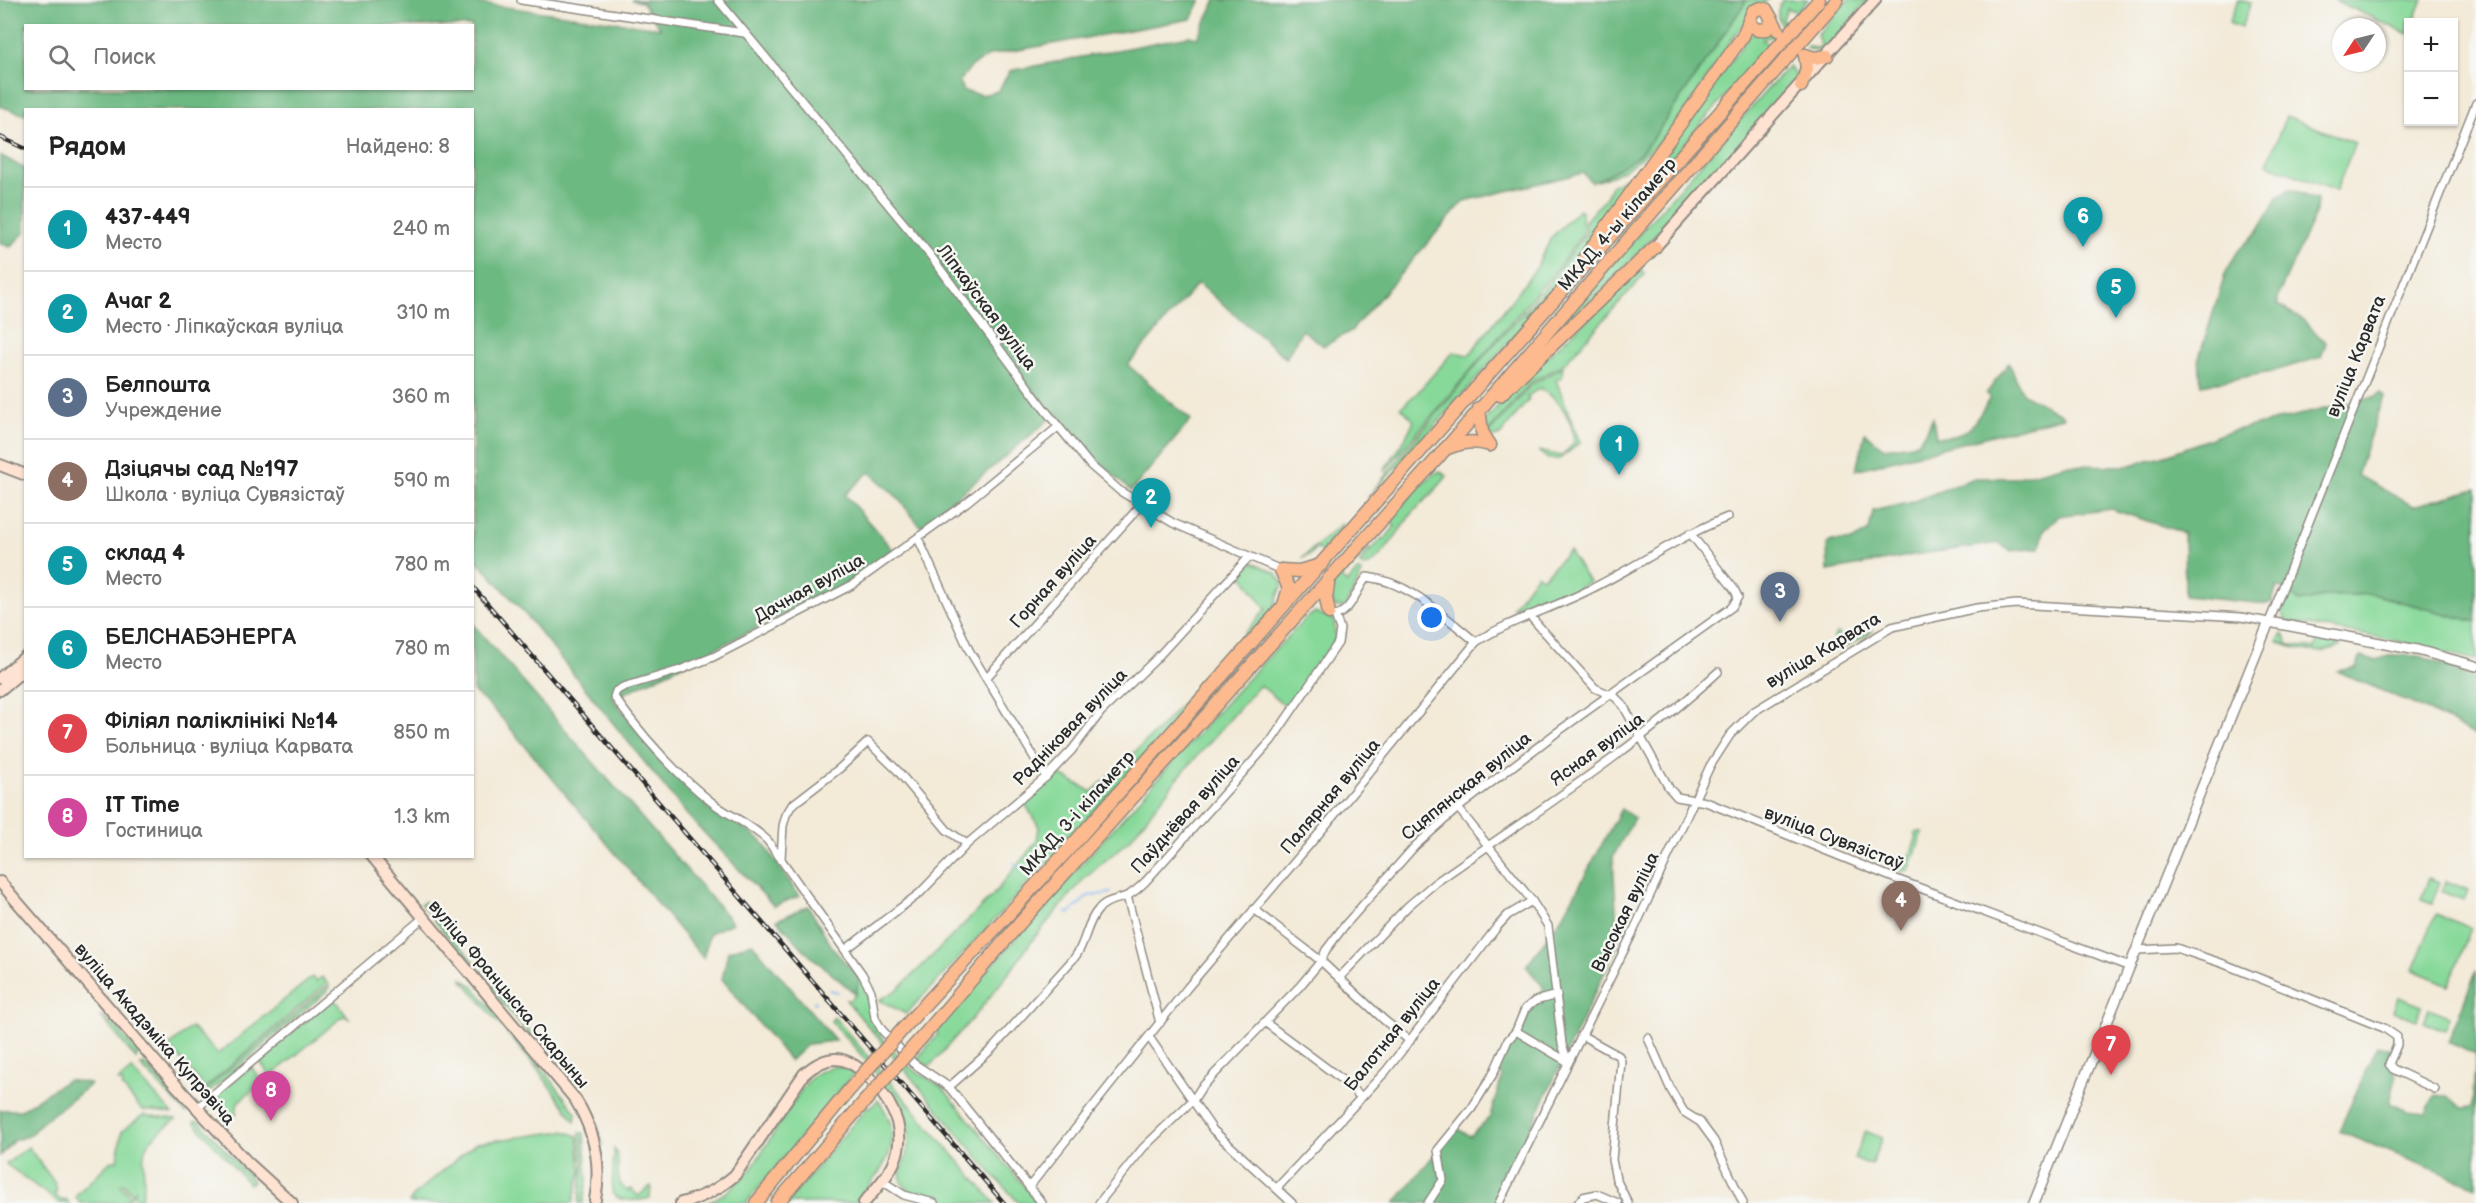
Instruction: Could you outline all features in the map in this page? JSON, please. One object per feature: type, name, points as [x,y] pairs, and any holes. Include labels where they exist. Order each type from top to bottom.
[{"type":"highway","points":[[1557,298],[1743,36],[1753,11],[1775,0]]},
{"type":"highway","points":[[1749,20],[1754,28],[1762,30],[1770,22],[1775,0]]},
{"type":"highway","name":"МКАД, 4-ы кіламетр","points":[[1424,471],[1780,64],[1810,21],[1819,0]]},
{"type":"highway","name":"МКАД, 4-ы кіламетр","points":[[1414,461],[1771,55],[1837,0]]},
{"type":"highway","points":[[1761,8],[1766,9],[1770,22]]},
{"type":"highway","points":[[1805,55],[1815,58],[1827,56]]},
{"type":"highway","points":[[1805,55],[1818,66]]},
{"type":"highway","points":[[1801,86],[1807,69],[1805,55]]},
{"type":"highway","points":[[1444,449],[1472,441],[1490,445],[1482,432],[1479,408],[1498,397],[1655,247]]},
{"type":"highway","name":"МКАД, 3-і кіламетр","points":[[756,1203],[850,1089],[917,1013],[1068,850],[1414,461]]},
{"type":"highway","name":"МКАД, 3-і кіламетр","points":[[778,1202],[1020,922],[1424,471]]},
{"type":"highway","points":[[1281,570],[1299,571],[1323,565]]},
{"type":"highway","points":[[1281,570],[1288,581],[1289,588],[1282,610]]},
{"type":"highway","points":[[1330,577],[1326,598],[1332,614]]},
{"type":"highway","points":[[1297,614],[1313,609],[1332,614]]},
{"type":"main road","points":[[1655,247],[1801,86],[1875,0]]},
{"type":"main road","points":[[0,465],[24,474]]},
{"type":"main road","points":[[0,678],[24,658]]},
{"type":"main road","points":[[0,690],[24,670]]},
{"type":"main road","name":"вуліца Францыска Скарыны","points":[[374,858],[565,1086],[585,1115],[596,1148],[599,1168],[594,1202]]},
{"type":"main road","name":"вуліца Акадэміка Купрэвіча","points":[[0,882],[119,1022],[197,1108],[262,1178],[292,1203]]},
{"type":"main road","points":[[681,1203],[713,1191],[735,1175],[798,1081],[812,1067],[831,1059],[847,1061],[858,1067],[894,1112],[900,1142],[894,1163],[864,1203]]},
{"type":"street","points":[[521,0],[744,33]]},
{"type":"street","name":"Ліпкаўская вуліца","points":[[718,0],[930,255],[1058,427],[1090,465],[1120,491],[1173,523],[1281,570]]},
{"type":"street","name":"вуліца Карвата","points":[[2034,1203],[2476,103]]},
{"type":"street","name":"Дачная вуліца","points":[[781,858],[761,834],[717,806],[689,783],[614,697],[616,691],[713,657],[842,591],[967,502],[1058,427]]},
{"type":"street","name":"Горная вуліца","points":[[987,677],[1141,505]]},
{"type":"street","name":"Палярная вуліца","points":[[1029,1187],[1160,1023],[1476,642],[1504,626],[1569,601],[1690,533],[1728,517]]},
{"type":"street","name":"Сцяпянская вуліца","points":[[1099,1203],[1143,1148],[1194,1100],[1201,1088],[1266,1023],[1321,961],[1336,936],[1397,864],[1458,808],[1608,694],[1732,607],[1737,601],[1734,589],[1690,533]]},
{"type":"street","points":[[918,538],[969,650],[1046,777]]},
{"type":"street","name":"Радніковая вуліца","points":[[845,950],[920,893],[967,844],[1046,777],[1072,750],[1101,712],[1155,660],[1248,557]]},
{"type":"street","points":[[1332,614],[1346,610],[1359,585],[1367,577],[1381,579],[1410,592],[1476,642]]},
{"type":"street","name":"вуліца Карвата","points":[[1695,801],[1717,753],[1730,735],[1753,712],[1892,627],[1977,608],[2017,604],[2241,617],[2269,622]]},
{"type":"street","name":"Паўднёвая вуліца","points":[[949,1087],[992,1049],[1075,957],[1100,907],[1127,896],[1153,874],[1282,727],[1300,696],[1338,643],[1340,629],[1332,614]]},
{"type":"street","name":"вуліца Сувязістаў","points":[[1529,615],[1595,688],[1623,705],[1673,794],[1706,802],[1896,879],[2130,967]]},
{"type":"street","points":[[2269,622],[2407,648],[2476,666]]},
{"type":"street","name":"Ясная вуліца","points":[[1339,978],[1421,894],[1640,738],[1682,706],[1718,672]]},
{"type":"street","points":[[967,844],[947,830],[897,770],[868,742],[840,768],[792,805],[786,814],[783,826],[781,858],[867,981],[875,1018],[882,1030],[913,1063],[949,1087],[1042,1203]]},
{"type":"street","name":"Высокая вуліца","points":[[1499,1203],[1695,801]]},
{"type":"street","points":[[1458,808],[1489,844],[1544,917],[1551,935],[1562,1044],[1568,1062]]},
{"type":"street","points":[[1127,896],[1160,1023]]},
{"type":"street","name":"Балотная вуліца","points":[[1277,1188],[1410,1041],[1460,972],[1497,927],[1508,915],[1532,901]]},
{"type":"street","points":[[1254,909],[1321,961],[1410,1041]]},
{"type":"street","points":[[197,1108],[423,918]]},
{"type":"street","points":[[2137,950],[2176,948],[2224,964],[2385,1028],[2397,1036],[2397,1045],[2389,1064],[2393,1069],[2435,1089]]},
{"type":"street","points":[[1428,1203],[1443,1180],[1438,1150],[1472,1108],[1493,1074],[1508,1040],[1516,1031],[1529,1004],[1557,995]]},
{"type":"street","points":[[1266,1023],[1336,1075],[1361,1097]]},
{"type":"street","points":[[1516,1031],[1568,1062]]},
{"type":"street","points":[[1581,1035],[1618,1056],[1621,1060],[1612,1160],[1616,1179],[1628,1203]]},
{"type":"street","points":[[1149,1037],[1214,1130],[1292,1203]]},
{"type":"street","points":[[1648,1038],[1671,1090],[1684,1112],[1700,1122],[1714,1141],[1743,1203]]},
{"type":"street","points":[[882,1182],[904,1195],[934,1203]]},
{"type":"street","points":[[1578,1203],[1583,1197],[1597,1194],[1618,1203]]},
{"type":"green space","points":[[0,0],[454,0],[660,28],[642,2],[631,0],[1201,0],[1191,19],[990,55],[973,65],[959,81],[963,91],[982,95],[998,91],[1010,71],[1189,36],[1197,38],[1216,0],[1747,0],[1654,137],[1637,157],[1597,181],[1591,182],[1583,173],[1464,201],[1351,331],[1324,346],[1302,330],[1286,358],[1198,283],[1128,365],[1191,420],[1131,491],[1092,454],[1057,413],[921,527],[897,497],[869,472],[845,495],[893,550],[850,582],[613,699],[690,791],[762,841],[799,896],[774,906],[688,816],[520,608],[474,557],[474,108],[24,108],[24,115],[0,106]]},
{"type":"green space","points":[[1747,0],[1767,0],[1737,32],[1676,122],[1640,159],[1619,172],[1597,181],[1637,157],[1654,137]]},
{"type":"green space","points":[[1783,0],[1808,0],[1797,12],[1787,8],[1783,18],[1785,26],[1783,28],[1778,14]]},
{"type":"green space","points":[[1848,0],[1868,0],[1827,49],[1815,51],[1806,48],[1808,46],[1822,47],[1817,36]]},
{"type":"green space","points":[[2238,0],[2251,3],[2241,28],[2229,23]]},
{"type":"green space","points":[[2334,0],[2423,0],[2415,18],[2404,18],[2404,32],[2386,24],[2386,18],[2373,18]]},
{"type":"green space","points":[[1770,32],[1778,36],[1762,40],[1769,45],[1625,212],[1622,210],[1749,36],[1754,33]]},
{"type":"green space","points":[[1800,55],[1803,58],[1799,80],[1677,213],[1575,317],[1547,342],[1590,289],[1789,66],[1796,75],[1801,66],[1798,58]]},
{"type":"green space","points":[[2286,116],[2355,143],[2336,191],[2267,164]]},
{"type":"green space","points":[[0,155],[24,168],[24,233],[10,247],[0,243]]},
{"type":"green space","points":[[1625,178],[1630,178],[1632,182],[1618,202],[1607,210],[1595,237],[1539,308],[1418,445],[1367,498],[1489,350],[1542,292],[1586,233],[1585,221],[1607,196],[1611,186]]},
{"type":"green space","points":[[2290,189],[2317,199],[2316,212],[2278,296],[2278,305],[2302,319],[2326,343],[2321,357],[2271,372],[2201,385],[2199,358],[2225,274],[2238,251],[2258,231],[2278,197]]},
{"type":"green space","points":[[1579,209],[1582,211],[1583,233],[1560,265],[1384,472],[1414,421],[1401,407],[1417,393],[1453,352],[1469,355],[1538,266],[1550,239]]},
{"type":"green space","points":[[1641,269],[1645,274],[1563,365],[1531,382],[1487,433],[1485,422],[1487,418],[1521,381]]},
{"type":"green space","points":[[2009,363],[2023,394],[2063,417],[1856,470],[1865,433],[1884,448],[1918,443],[1933,418],[1936,437],[1956,435],[1969,428],[1990,398],[1986,394]]},
{"type":"green space","points":[[1563,367],[1562,377],[1556,380],[1580,443],[1559,459],[1548,459],[1538,451],[1562,456],[1574,443],[1571,426],[1564,410],[1553,397],[1539,388],[1527,397],[1529,399],[1500,435],[1494,437],[1488,434],[1532,384]]},
{"type":"green space","points":[[2381,393],[2385,397],[2357,475],[2413,506],[2476,489],[2476,622],[2372,594],[2328,596],[2299,602],[2289,592],[2277,587],[2272,601],[2267,604],[2185,596],[2184,533],[2111,509],[2059,516],[2044,530],[2040,548],[2010,551],[1999,543],[1914,555],[1828,571],[1827,545],[1832,541],[1852,541],[1869,531],[1873,511],[1909,503],[1974,478],[2014,478],[2066,465],[2127,466],[2169,454],[2227,432],[2371,398]]},
{"type":"green space","points":[[1440,471],[1447,476],[1411,515],[1383,553],[1369,565],[1363,567],[1360,563],[1395,526],[1391,523],[1405,501],[1426,480]]},
{"type":"green space","points":[[1343,523],[1337,535],[1322,552],[1316,548],[1311,554],[1302,558]]},
{"type":"green space","points":[[1371,547],[1341,578],[1347,583],[1358,570],[1362,574],[1345,607],[1334,607],[1330,589],[1332,585],[1354,558]]},
{"type":"green space","points":[[1569,551],[1589,582],[1552,600],[1512,608],[1537,574],[1542,578]]},
{"type":"green space","points":[[1253,562],[1276,573],[1283,584],[1272,611],[1091,815],[906,1014],[879,1000],[897,990],[993,895],[1037,841],[1039,827],[1024,802],[1057,773],[1092,792],[1160,728],[1266,609],[1240,572]]},
{"type":"green space","points":[[2289,592],[2300,602],[2328,596],[2372,594],[2476,622],[2476,660],[2393,640],[2287,621],[2282,613]]},
{"type":"green space","points":[[1314,613],[1334,620],[1336,639],[1288,708],[1260,685],[1176,780],[1130,839],[1083,880],[1034,938],[977,1013],[930,1066],[916,1060],[938,1034],[935,1029],[1235,692],[1306,618]]},
{"type":"green space","points":[[474,625],[733,923],[710,933],[703,958],[499,715],[474,692]]},
{"type":"green space","points":[[1874,631],[1840,650],[1834,646],[1834,637],[1837,633],[1842,636]]},
{"type":"green space","points":[[2282,634],[2286,637],[2287,644],[2315,649],[2317,640],[2320,639],[2340,646],[2326,651],[2309,651],[2277,641]]},
{"type":"green space","points":[[2393,655],[2420,656],[2476,678],[2476,736],[2429,711],[2337,671],[2357,667],[2360,657],[2376,660]]},
{"type":"green space","points":[[1621,809],[1634,818],[1613,857],[1618,944],[1495,1203],[1395,1203],[1456,1128],[1470,1136],[1490,1117],[1502,1077],[1496,1068],[1544,988],[1526,966],[1563,916]]},
{"type":"green space","points":[[1923,832],[1911,866],[1908,870],[1901,872],[1899,870],[1901,865],[1906,866],[1917,836],[1914,834]]},
{"type":"green space","points":[[2429,878],[2440,882],[2432,903],[2421,899]]},
{"type":"green space","points":[[2446,881],[2468,890],[2464,900],[2442,892]]},
{"type":"green space","points":[[425,902],[592,1107],[603,1145],[598,1142],[589,1112],[580,1097],[421,904]]},
{"type":"green space","points":[[808,906],[834,950],[859,977],[856,994],[808,954],[777,920]]},
{"type":"green space","points":[[2436,914],[2471,928],[2449,985],[2413,970]]},
{"type":"green space","points":[[752,943],[836,1041],[808,1044],[790,1061],[722,979],[728,951]]},
{"type":"green space","points":[[2476,971],[2476,1055],[2448,1042]]},
{"type":"green space","points":[[858,976],[864,983],[873,1019],[881,1036],[909,1067],[942,1087],[1038,1203],[1019,1203],[846,1000],[850,1000],[856,994]]},
{"type":"green space","points":[[312,977],[316,981],[322,977],[327,983],[205,1088],[169,1046],[191,1027],[218,1054]]},
{"type":"green space","points":[[461,978],[473,986],[552,1081],[576,1113],[575,1121],[538,1070]]},
{"type":"green space","points":[[329,985],[328,990],[209,1092],[206,1089]]},
{"type":"green space","points":[[2398,997],[2422,1006],[2417,1020],[2393,1011]]},
{"type":"green space","points":[[332,999],[338,1003],[349,1018],[343,1016],[270,1077],[259,1060]]},
{"type":"green space","points":[[2429,1008],[2450,1017],[2445,1030],[2423,1022]]},
{"type":"green space","points":[[100,1015],[119,1030],[138,1054],[136,1059]]},
{"type":"green space","points":[[834,1017],[995,1203],[943,1203],[932,1196],[912,1193],[902,1183],[900,1174],[909,1139],[906,1120],[899,1105],[878,1074],[831,1021]]},
{"type":"green space","points":[[2377,1045],[2390,1048],[2396,1076],[2390,1103],[2407,1111],[2426,1113],[2435,1095],[2449,1097],[2462,1108],[2472,1107],[2476,1055],[2476,1187],[2339,1131]]},
{"type":"green space","points":[[145,1064],[186,1108],[186,1113],[140,1065]]},
{"type":"green space","points":[[832,1066],[845,1068],[854,1073],[746,1203],[708,1203],[727,1192],[751,1169],[803,1087],[815,1074]]},
{"type":"green space","points":[[251,1067],[263,1082],[238,1102],[236,1115],[230,1116],[213,1097]]},
{"type":"green space","points":[[131,1070],[172,1113],[142,1110],[122,1087],[123,1083],[118,1081]]},
{"type":"green space","points":[[67,1080],[90,1083],[40,1124],[29,1136],[14,1140],[0,1156],[0,1110],[21,1110]]},
{"type":"green space","points":[[878,1100],[887,1115],[892,1130],[892,1143],[882,1167],[854,1203],[787,1203],[868,1106],[870,1108]]},
{"type":"green space","points":[[143,1115],[176,1119],[156,1134],[147,1145],[144,1158],[144,1187],[139,1202],[133,1195],[137,1188],[132,1194],[124,1183],[121,1185],[131,1197],[123,1203],[80,1203],[76,1197],[77,1194],[111,1161],[117,1160],[122,1131]]},
{"type":"green space","points":[[197,1121],[253,1181],[249,1184],[194,1122]]},
{"type":"green space","points":[[564,1131],[578,1136],[581,1171],[573,1203],[409,1203],[414,1195],[476,1143]]},
{"type":"green space","points":[[1865,1131],[1882,1138],[1871,1165],[1854,1158]]},
{"type":"green space","points":[[580,1133],[584,1133],[587,1180],[583,1203],[579,1203],[583,1165]]},
{"type":"green space","points":[[28,1147],[55,1183],[57,1190],[54,1194],[62,1201],[66,1199],[69,1203],[59,1203],[6,1164]]},
{"type":"green space","points":[[614,1149],[618,1159],[618,1176],[623,1187],[628,1191],[631,1188],[638,1196],[651,1186],[650,1198],[624,1200],[612,1193]]},
{"type":"waterway","points":[[1014,863],[1018,867]]},
{"type":"waterway","points":[[1066,912],[1069,914],[1088,896],[1111,893]]},
{"type":"waterway","points":[[829,990],[838,992]]},
{"type":"railway","points":[[0,137],[24,148]]},
{"type":"railway","points":[[474,588],[1004,1203]]},
{"type":"place","name":"БЕЛСНАБЭНЕРГА","points":[[2083,247]]},
{"type":"place","name":"склад 4","points":[[2116,318]]},
{"type":"place","name":"437-449","points":[[1619,475]]},
{"type":"place","name":"Ачаг 2","points":[[1151,528]]},
{"type":"place","name":"Белпошта","points":[[1780,622]]},
{"type":"place","name":"Дзіцячы сад №197","points":[[1901,931]]},
{"type":"place","name":"Філіял паліклінікі №14","points":[[2111,1075]]},
{"type":"place","name":"IT Time","points":[[271,1121]]}]
